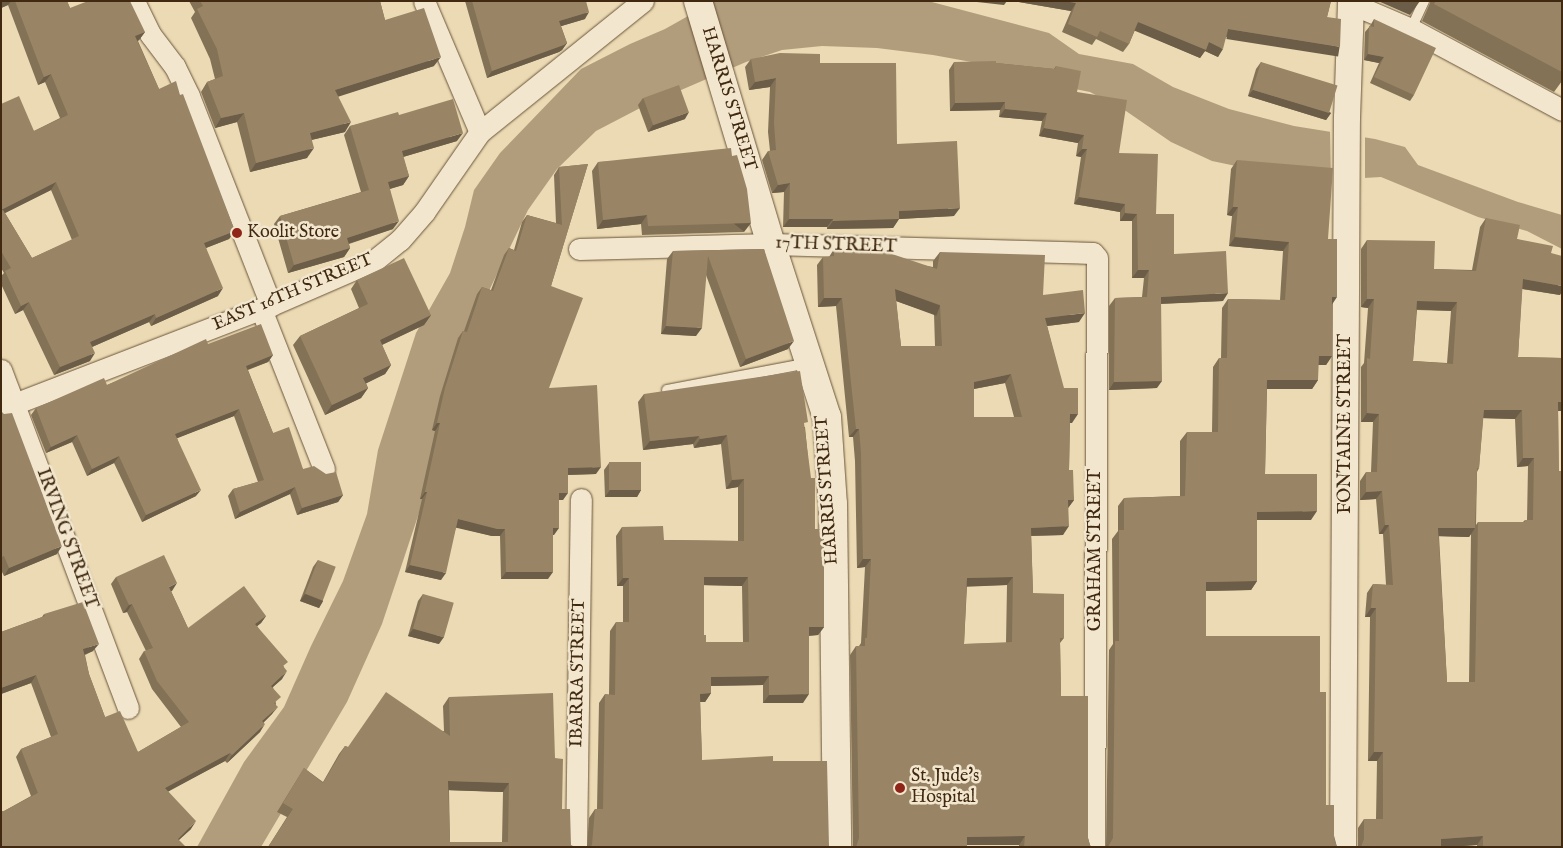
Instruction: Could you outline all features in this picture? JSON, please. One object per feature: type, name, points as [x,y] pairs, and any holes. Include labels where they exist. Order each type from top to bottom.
[{"type":"main road","name":"HARRIS STREET","points":[[698,1],[771,244],[827,417],[833,504],[837,847]]},
{"type":"street","points":[[134,1],[150,34],[175,68],[189,96],[324,468]]},
{"type":"street","points":[[424,1],[480,132]]},
{"type":"street","name":"EAST 16TH STREET","points":[[8,406],[266,307],[375,260],[400,240],[425,211],[480,132],[643,1]]},
{"type":"street","points":[[1350,2],[1411,29],[1562,110]]},
{"type":"street","name":"FONTAINE STREET","points":[[1343,847],[1347,118],[1350,2]]},
{"type":"street","name":"17TH STREET","points":[[579,249],[771,244],[1093,254]]},
{"type":"street","name":"GRAHAM STREET","points":[[1093,254],[1097,258],[1094,847]]},
{"type":"street","name":"IRVING STREET","points":[[1,370],[8,406],[128,708]]},
{"type":"street","name":"IBARRA STREET","points":[[576,847],[581,499]]},
{"type":"lane","points":[[1411,29],[1424,1]]},
{"type":"lane","points":[[667,390],[809,362]]},
{"type":"shaded area","points":[[928,1],[1049,33],[1079,54],[1133,64],[1173,87],[1229,109],[1294,126],[1375,139],[1405,147],[1418,165],[1518,202],[1562,215],[1562,249],[1527,231],[1478,217],[1381,177],[1296,182],[1260,171],[1212,161],[1171,142],[1126,111],[1090,92],[1040,82],[988,65],[933,55],[877,48],[822,46],[782,50],[746,62],[644,106],[596,131],[557,169],[528,210],[456,359],[432,474],[382,624],[347,702],[261,847],[197,847],[244,762],[284,707],[343,581],[367,514],[378,450],[416,333],[450,273],[465,227],[474,190],[500,153],[581,69],[630,44],[665,29],[713,2]]},
{"type":"pier","points":[[1330,129],[1365,135],[1365,181],[1331,183]]},
{"type":"building","points":[[15,1],[67,1],[70,8],[88,1],[130,1],[145,32],[135,36],[159,89],[176,81],[180,95],[183,94],[235,231],[204,243],[223,288],[156,318],[155,314],[90,342],[95,353],[60,367],[29,302],[21,306],[5,271],[11,268],[1,251],[1,211],[3,210],[32,258],[79,236],[56,182],[1,210],[1,104],[19,96],[34,131],[68,115],[51,74],[44,77]]},
{"type":"building","points":[[200,1],[380,1],[385,20],[424,8],[441,57],[335,90],[351,122],[310,133],[314,148],[256,163],[244,113],[221,118],[207,82],[223,76],[217,49],[197,9],[203,6]]},
{"type":"building","points":[[472,1],[586,1],[589,12],[559,21],[567,43],[564,45],[492,71]]},
{"type":"building","points":[[1064,1],[1331,1],[1327,17],[1341,19],[1340,47],[1228,29],[1223,49],[1209,42],[1206,50],[1138,22],[1129,44],[1100,31],[1097,37],[1068,24],[1076,3]]},
{"type":"building","points":[[1436,1],[1562,1],[1562,72],[1434,4]]},
{"type":"building","points":[[1374,19],[1436,48],[1414,95],[1374,77],[1384,57],[1368,54],[1369,26],[1374,27]]},
{"type":"building","points":[[780,53],[820,54],[820,63],[896,63],[897,144],[957,141],[960,208],[899,211],[899,219],[833,221],[833,219],[789,219],[790,183],[778,185],[768,151],[776,150],[774,123],[776,78],[755,82],[751,59]]},
{"type":"building","points":[[996,61],[996,63],[1055,69],[1056,66],[1081,71],[1077,92],[1127,100],[1119,153],[1158,154],[1156,214],[1174,214],[1174,254],[1226,251],[1228,293],[1161,297],[1162,381],[1114,382],[1115,298],[1147,297],[1149,270],[1138,270],[1137,214],[1125,213],[1125,204],[1079,197],[1087,149],[1082,149],[1084,135],[1044,128],[1047,113],[1005,109],[1005,102],[955,103],[954,62]]},
{"type":"building","points":[[1261,62],[1338,85],[1329,113],[1253,90]]},
{"type":"building","points":[[679,85],[689,112],[653,125],[643,98]]},
{"type":"building","points":[[453,99],[463,133],[402,151],[409,176],[388,182],[399,221],[347,238],[350,248],[294,265],[280,216],[369,190],[350,126],[398,112],[399,115]]},
{"type":"building","points":[[731,148],[732,156],[737,155],[747,189],[751,223],[648,226],[647,215],[603,220],[598,162]]},
{"type":"building","points":[[1237,160],[1333,168],[1328,239],[1337,239],[1337,297],[1332,297],[1332,356],[1319,356],[1318,380],[1267,380],[1265,474],[1317,474],[1317,511],[1257,512],[1257,581],[1206,582],[1206,636],[1320,636],[1320,692],[1326,692],[1326,805],[1334,805],[1334,838],[1337,847],[1108,847],[1113,838],[1115,641],[1119,641],[1119,530],[1124,530],[1124,498],[1185,496],[1187,432],[1218,432],[1219,358],[1227,358],[1228,299],[1285,300],[1289,242],[1235,237],[1238,207],[1233,207]]},
{"type":"building","points":[[588,164],[551,286],[583,298],[549,388],[597,385],[601,467],[568,468],[568,493],[559,493],[559,528],[553,528],[553,572],[506,572],[505,529],[497,529],[458,519],[446,573],[410,565],[427,492],[425,492],[440,423],[437,423],[445,388],[463,331],[467,332],[482,287],[493,291],[509,248],[516,251],[527,215],[562,225],[559,167]]},
{"type":"building","points":[[1486,218],[1520,225],[1517,239],[1553,246],[1551,253],[1562,256],[1562,286],[1523,279],[1518,357],[1562,358],[1562,402],[1558,402],[1559,471],[1562,471],[1562,847],[1483,847],[1483,836],[1441,839],[1441,847],[1361,847],[1364,839],[1364,819],[1383,819],[1383,752],[1374,752],[1376,608],[1371,608],[1373,584],[1393,585],[1389,525],[1385,525],[1382,491],[1366,492],[1366,472],[1377,472],[1379,414],[1367,413],[1367,358],[1370,359],[1374,299],[1367,299],[1367,240],[1435,241],[1434,269],[1476,271]],"holes":[[[1417,301],[1457,302],[1453,364],[1413,361]],[[1484,410],[1522,410],[1523,458],[1534,458],[1533,520],[1525,520],[1525,522],[1478,522],[1475,682],[1447,682],[1438,528],[1475,528],[1477,468],[1479,468]]]},
{"type":"building","points":[[764,249],[794,341],[746,359],[708,256],[702,328],[666,326],[673,251]]},
{"type":"building","points":[[834,249],[883,251],[937,269],[940,252],[1045,255],[1043,295],[1083,290],[1085,313],[1045,318],[1064,388],[1078,388],[1078,414],[1070,414],[1069,470],[1073,470],[1074,500],[1068,500],[1069,526],[1031,528],[1033,593],[1064,594],[1064,638],[1060,638],[1061,696],[1088,696],[1088,838],[1091,847],[1024,847],[1025,836],[967,837],[967,847],[856,847],[859,838],[856,646],[865,646],[865,638],[867,638],[871,559],[863,559],[861,453],[859,429],[856,429],[842,298],[824,298],[823,257],[834,256]],"holes":[[[895,289],[940,305],[942,346],[901,346]],[[1011,374],[1022,417],[974,417],[974,382]],[[1013,577],[1012,642],[964,644],[967,578]]]},
{"type":"building","points":[[404,258],[431,315],[380,340],[391,365],[363,378],[368,388],[332,405],[300,336],[368,304],[357,280]]},
{"type":"building","points":[[261,324],[273,355],[246,366],[273,433],[289,427],[303,469],[314,466],[326,474],[336,472],[343,495],[302,508],[295,487],[240,512],[233,489],[264,480],[239,409],[175,434],[201,490],[146,515],[119,456],[92,469],[77,435],[51,447],[36,408],[104,378],[107,385],[206,339],[208,344]]},
{"type":"building","points":[[800,371],[808,422],[804,423],[811,478],[815,478],[815,529],[824,529],[824,627],[809,627],[809,694],[769,695],[769,676],[711,677],[711,693],[700,694],[702,760],[773,756],[773,761],[827,761],[830,847],[589,847],[592,845],[595,809],[603,809],[605,694],[615,695],[616,622],[629,622],[629,578],[623,578],[622,527],[663,526],[664,540],[744,541],[744,479],[732,480],[727,435],[700,439],[699,436],[650,441],[644,394]],"holes":[[[704,577],[748,577],[749,642],[706,642],[706,635],[704,635]]]},
{"type":"building","points":[[1,411],[4,414],[12,413],[62,546],[9,568],[4,556],[1,557]]},
{"type":"building","points":[[609,462],[641,462],[641,490],[609,490]]},
{"type":"building","points":[[164,555],[177,583],[169,587],[188,628],[244,586],[266,616],[255,624],[288,662],[283,666],[287,671],[271,686],[281,697],[274,703],[278,707],[262,721],[265,724],[232,755],[230,753],[165,788],[196,821],[178,839],[186,847],[1,847],[1,811],[38,793],[21,749],[58,734],[36,675],[1,688],[1,632],[45,616],[44,614],[83,602],[99,644],[83,649],[89,674],[105,717],[120,711],[138,752],[189,722],[157,681],[144,651],[153,648],[132,604],[129,605],[116,577]]},
{"type":"building","points":[[318,560],[336,567],[323,600],[305,594]]},
{"type":"building","points":[[423,594],[454,603],[444,637],[413,629]]},
{"type":"building","points":[[386,692],[450,736],[449,697],[553,693],[555,758],[563,759],[562,809],[570,809],[571,845],[575,847],[268,847],[293,809],[283,803],[304,768],[323,783],[345,746],[348,747]],"holes":[[[448,781],[509,783],[508,842],[450,842]]]},
{"type":"place","name":"Koolit Store","points":[[237,233]]},
{"type":"place","name":"St. Jude's Hospital","points":[[900,788]]}]
